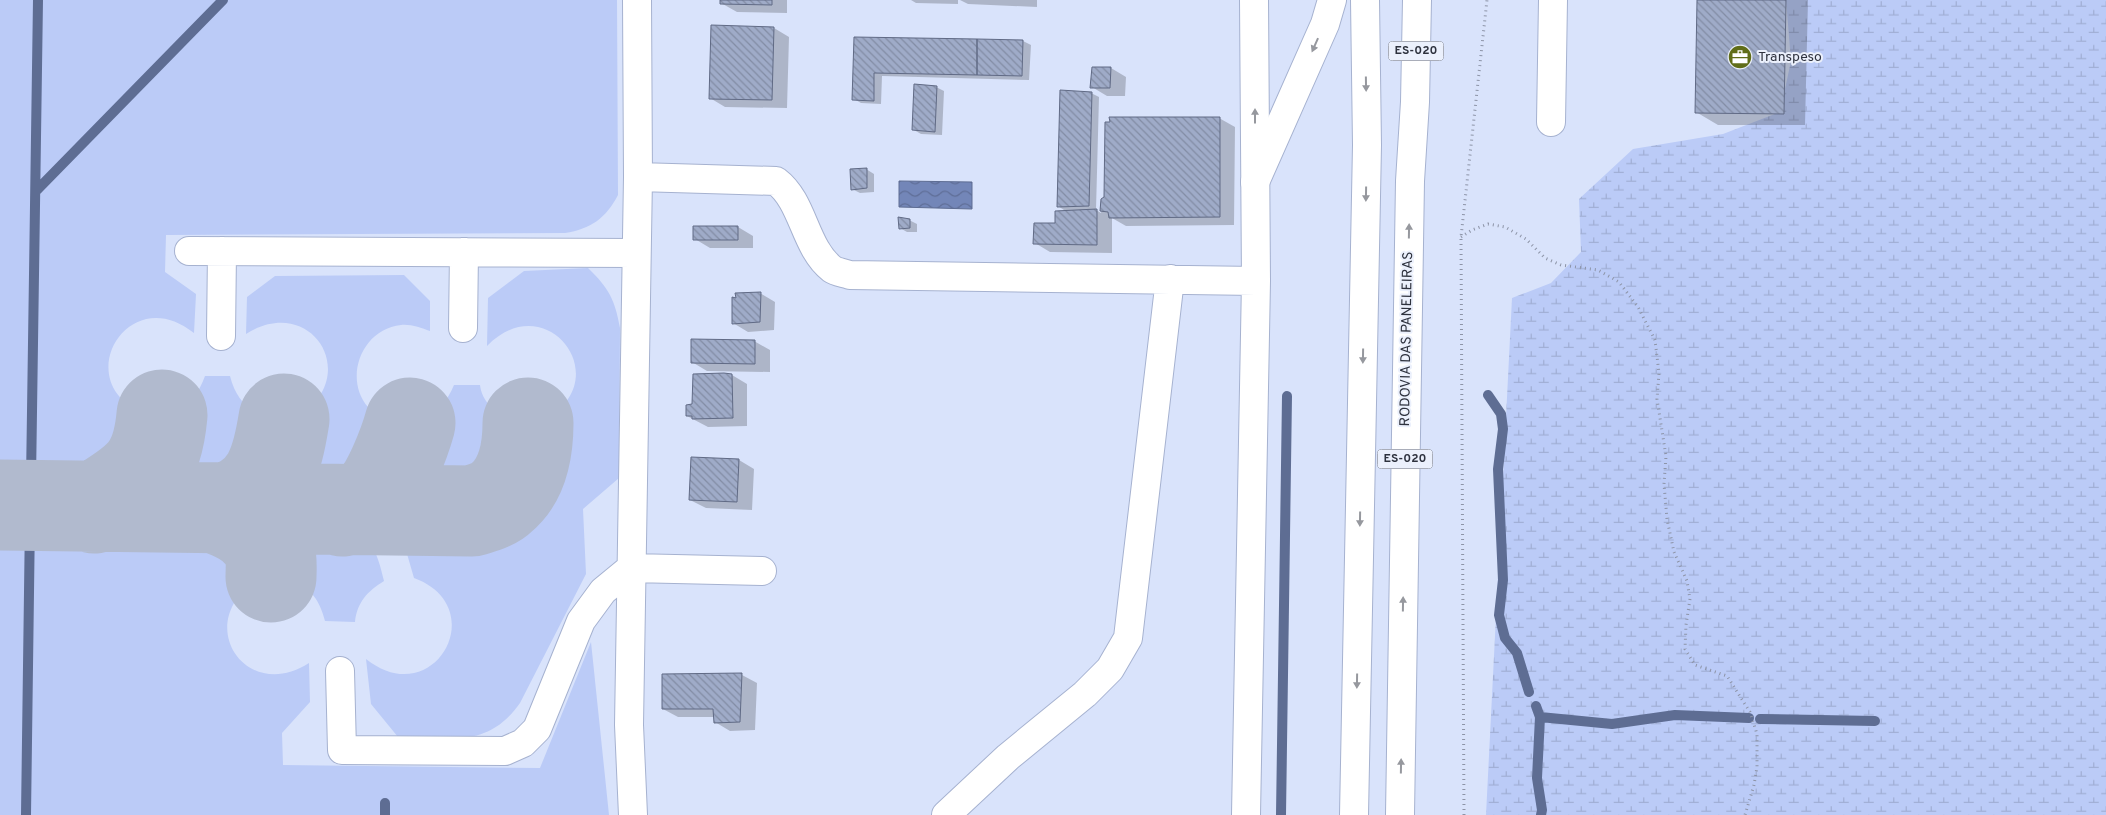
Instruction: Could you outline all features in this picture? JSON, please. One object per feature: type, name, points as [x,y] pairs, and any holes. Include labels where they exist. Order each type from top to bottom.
[{"type":"main road","points":[[633,815],[629,724],[638,176],[637,0]]},
{"type":"main road","points":[[1246,815],[1256,282],[1254,0]]},
{"type":"main road","points":[[1255,182],[1324,24],[1332,0]]},
{"type":"main road","name":"ES-020","points":[[1354,815],[1367,145],[1365,0]]},
{"type":"main road","name":"ES-020","points":[[1415,102],[1417,0]]},
{"type":"main road","points":[[1415,102],[1430,0]]},
{"type":"main road","points":[[1551,122],[1553,0]]},
{"type":"main road","name":"RODOVIA DAS PANELEIRAS","points":[[1400,815],[1410,181],[1415,102]]},
{"type":"main road","points":[[638,176],[776,181],[787,189],[822,259],[833,270],[850,275],[1170,279],[1256,282]]},
{"type":"main road","points":[[189,251],[636,253]]},
{"type":"main road","points":[[221,336],[222,251]]},
{"type":"main road","points":[[463,328],[464,252]]},
{"type":"main road","points":[[946,815],[1008,757],[1085,694],[1110,669],[1128,638],[1170,279]]},
{"type":"main road","points":[[340,671],[342,750],[505,751],[523,743],[537,729],[581,621],[603,591],[631,568],[762,571]]},
{"type":"path","points":[[1464,815],[1462,237],[1487,0]]},
{"type":"path","points":[[1462,237],[1488,224],[1505,227],[1526,239],[1545,258],[1561,265],[1598,270],[1619,282],[1638,307],[1654,340],[1659,374],[1657,399],[1666,456],[1664,484],[1667,519],[1674,552],[1687,580],[1690,599],[1685,649],[1695,665],[1727,676],[1755,723],[1757,767],[1752,793],[1744,815]]},
{"type":"green space","points":[[0,0],[617,0],[618,195],[608,210],[597,221],[583,229],[565,233],[166,235],[165,272],[196,294],[194,333],[169,320],[147,319],[129,327],[115,342],[109,361],[111,382],[123,400],[146,414],[145,445],[137,462],[132,469],[118,480],[94,486],[44,486],[0,483]]},
{"type":"green space","points":[[1786,0],[2106,0],[2106,815],[1486,815],[1512,298],[1551,283],[1581,252],[1579,199],[1633,149],[1723,134],[1780,112],[1791,61]]},
{"type":"green space","points":[[588,268],[610,295],[620,328],[619,478],[583,509],[586,574],[520,703],[507,718],[494,728],[466,738],[398,737],[371,704],[366,659],[391,672],[413,673],[432,665],[445,650],[451,631],[449,610],[437,592],[414,578],[405,547],[392,518],[451,520],[481,515],[504,502],[524,482],[537,459],[542,444],[544,420],[566,403],[575,383],[574,362],[566,345],[551,332],[531,326],[509,330],[487,346],[488,298],[524,271]]},
{"type":"green space","points":[[404,275],[430,301],[430,331],[416,326],[405,325],[387,328],[376,335],[367,345],[357,369],[357,383],[368,407],[380,416],[395,422],[386,449],[370,471],[348,488],[270,487],[282,470],[290,453],[299,416],[318,399],[327,380],[327,361],[320,344],[308,331],[290,324],[269,324],[246,334],[247,297],[275,276]]},
{"type":"green space","points":[[205,376],[230,376],[232,384],[244,403],[254,412],[269,419],[264,443],[256,460],[245,472],[231,478],[215,482],[156,484],[171,449],[177,411],[194,396]]},
{"type":"green space","points":[[454,385],[480,385],[484,397],[491,407],[513,421],[510,447],[501,465],[489,477],[474,484],[455,488],[392,490],[414,457],[425,419],[442,405]]},
{"type":"green space","points":[[347,515],[362,530],[372,545],[384,581],[364,598],[358,609],[355,622],[325,621],[314,596],[299,583],[292,580],[289,548],[276,517]]},
{"type":"green space","points":[[0,516],[229,522],[248,550],[256,581],[237,598],[228,617],[228,636],[235,653],[248,666],[265,673],[286,673],[309,663],[310,702],[282,733],[283,765],[540,768],[591,642],[609,815],[0,815]]},
{"type":"water","points":[[899,181],[972,182],[972,209],[899,207]]},
{"type":"building","points":[[720,0],[772,0],[772,5],[720,4]]},
{"type":"building","name":"Transpeso","points":[[1697,0],[1786,0],[1784,114],[1695,113]]},
{"type":"building","points":[[711,25],[774,27],[772,100],[709,99]]},
{"type":"building","points":[[854,37],[977,39],[977,75],[874,73],[874,101],[852,100]]},
{"type":"building","points":[[977,39],[1023,40],[1022,76],[977,75]]},
{"type":"building","points":[[1092,67],[1111,67],[1110,88],[1090,88]]},
{"type":"building","points":[[914,84],[937,86],[935,132],[912,130]]},
{"type":"building","points":[[1060,90],[1092,92],[1089,206],[1057,207]]},
{"type":"building","points":[[1109,117],[1220,117],[1220,217],[1109,218],[1108,212],[1100,211],[1101,199],[1104,197],[1105,122],[1110,122]]},
{"type":"building","points":[[867,168],[867,188],[851,190],[850,169]]},
{"type":"building","points":[[1097,209],[1097,245],[1033,244],[1034,223],[1055,223],[1055,211]]},
{"type":"building","points":[[898,217],[910,219],[910,228],[899,229]]},
{"type":"building","points":[[693,226],[738,226],[738,240],[693,240]]},
{"type":"building","points":[[761,292],[760,322],[732,324],[732,297],[736,298],[735,293]]},
{"type":"building","points":[[691,339],[755,340],[755,364],[691,363]]},
{"type":"building","points":[[693,374],[732,374],[733,418],[692,419],[692,416],[686,416],[686,405],[692,404]]},
{"type":"building","points":[[691,457],[739,459],[737,502],[689,500]]},
{"type":"building","points":[[742,673],[740,722],[714,723],[713,709],[662,709],[662,674]]},
{"type":"waterway","points":[[31,480],[38,0]]},
{"type":"waterway","points":[[36,191],[223,0]]},
{"type":"waterway","points":[[1488,395],[1501,414],[1503,429],[1498,469],[1503,580],[1499,615],[1505,638],[1517,653],[1529,692]]},
{"type":"waterway","points":[[1281,815],[1287,396]]},
{"type":"waterway","points":[[26,815],[30,518]]},
{"type":"waterway","points":[[1536,706],[1540,717],[1537,778],[1542,810],[1541,815]]},
{"type":"waterway","points":[[1540,717],[1612,724],[1675,715],[1749,718]]},
{"type":"waterway","points":[[1760,719],[1875,721]]},
{"type":"waterway","points":[[385,803],[385,815]]},
{"type":"taxiway","points":[[94,508],[134,481],[143,472],[156,449],[162,415]]},
{"type":"taxiway","points":[[221,510],[237,504],[250,496],[268,476],[278,450],[284,419]]},
{"type":"taxiway","points":[[342,511],[363,506],[371,501],[379,492],[395,463],[410,423]]},
{"type":"taxiway","points":[[0,505],[472,511],[498,500],[514,482],[523,464],[528,423]]},
{"type":"taxiway","points":[[221,510],[237,516],[257,531],[267,545],[271,556],[271,577]]},
{"type":"place","name":"Transpeso","points":[[1740,57]]}]
